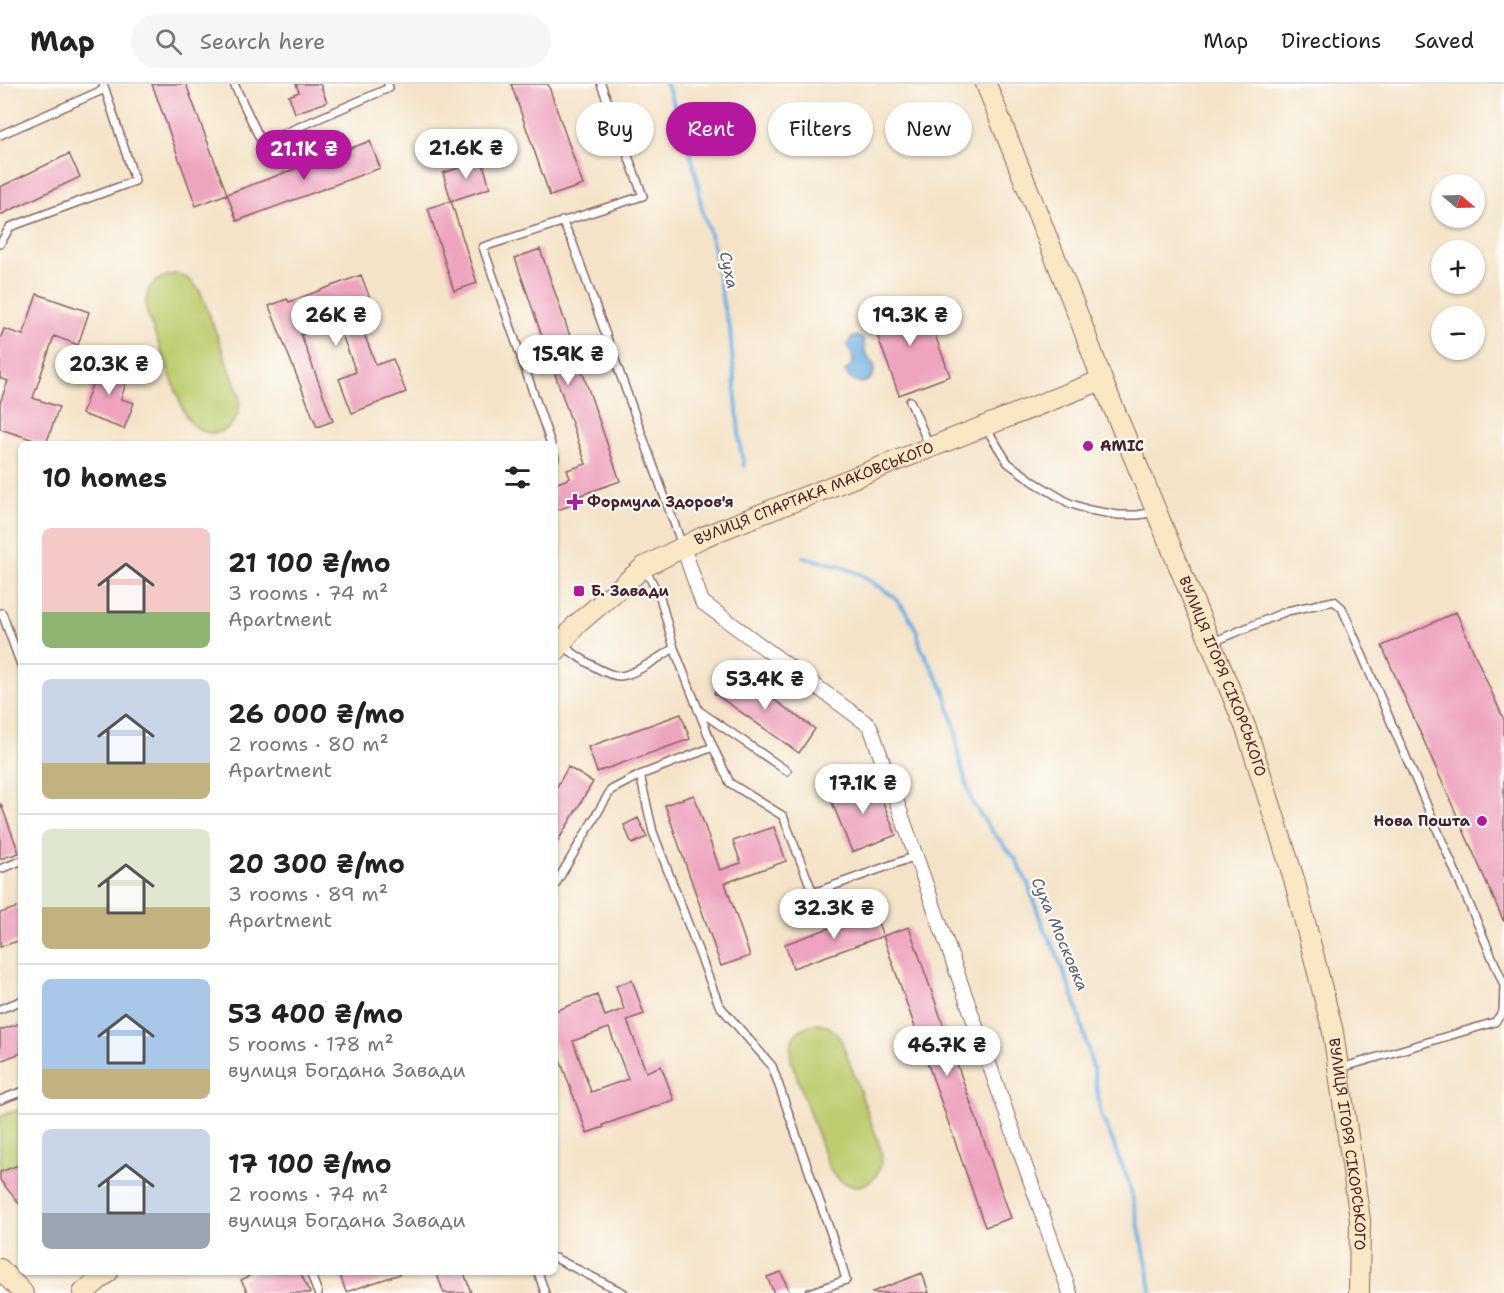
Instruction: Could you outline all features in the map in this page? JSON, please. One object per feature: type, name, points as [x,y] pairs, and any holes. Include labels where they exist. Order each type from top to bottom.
[{"type":"main road","name":"ВУЛИЦЯ ІГОРЯ СІКОРСЬКОГО","points":[[986,89],[1102,380],[1247,731],[1294,879],[1333,1032],[1360,1220],[1359,1293]]},
{"type":"main road","name":"ВУЛИЦЯ СПАРТАКА МАКОВСЬКОГО","points":[[558,648],[576,625],[644,567],[683,547],[713,533],[1102,380]]},
{"type":"main road","points":[[0,1269],[23,1293]]},
{"type":"main road","points":[[83,1293],[104,1275]]},
{"type":"street","points":[[683,547],[702,602],[870,726],[1070,1293]]},
{"type":"lane","points":[[234,84],[262,143],[389,88],[388,84]]},
{"type":"lane","points":[[550,441],[483,247],[643,196],[601,84]]},
{"type":"lane","points":[[0,135],[104,87],[135,181],[10,227],[0,244]]},
{"type":"lane","points":[[562,221],[572,241],[683,547]]},
{"type":"lane","points":[[910,401],[930,447]]},
{"type":"lane","points":[[984,426],[1008,463],[1034,482],[1069,502],[1089,510],[1118,515],[1157,512]]},
{"type":"lane","points":[[644,567],[660,597],[674,648],[713,747],[730,783],[783,816],[813,893],[916,856]]},
{"type":"lane","points":[[1211,643],[1287,611],[1334,601],[1342,608],[1504,985],[1503,1012],[1495,1022],[1338,1069]]},
{"type":"lane","points":[[0,614],[3,613],[18,656]]},
{"type":"lane","points":[[558,648],[605,672],[619,676],[632,673],[674,648]]},
{"type":"lane","points":[[698,710],[787,771]]},
{"type":"lane","points":[[558,880],[610,790],[640,775],[713,747]]},
{"type":"lane","points":[[640,775],[653,832],[719,1005],[772,1066],[841,1262],[846,1280],[809,1293]]},
{"type":"lane","points":[[0,869],[18,862]]},
{"type":"lane","points":[[0,1009],[18,1002]]},
{"type":"lane","points":[[0,1100],[18,1093]]},
{"type":"lane","points":[[558,1260],[624,1293]]},
{"type":"lane","points":[[311,1275],[318,1293]]},
{"type":"lane","points":[[539,1275],[545,1293]]},
{"type":"green space","points":[[175,274],[190,280],[201,293],[239,394],[236,418],[222,431],[213,433],[203,431],[185,415],[147,313],[146,298],[151,286],[160,279]]},
{"type":"green space","points":[[818,1023],[832,1030],[842,1042],[881,1149],[878,1172],[872,1180],[864,1184],[855,1186],[846,1184],[829,1168],[791,1060],[790,1052],[795,1035],[804,1027]]},
{"type":"green space","points":[[18,1110],[18,1165],[0,1172],[0,1116]]},
{"type":"water","points":[[857,336],[863,339],[866,354],[874,366],[869,380],[861,383],[848,376],[845,371],[853,361],[848,344],[851,338]]},
{"type":"building","points":[[152,84],[186,84],[227,194],[196,206]]},
{"type":"building","points":[[296,84],[320,84],[327,102],[295,113],[289,96],[299,92]]},
{"type":"building","points":[[511,84],[548,84],[583,185],[550,196]]},
{"type":"building","points":[[370,141],[380,168],[237,221],[227,194]]},
{"type":"building","points":[[69,154],[80,177],[0,215],[0,187]]},
{"type":"building","points":[[482,160],[490,188],[451,201],[443,173]]},
{"type":"building","points":[[451,201],[477,283],[454,291],[428,208]]},
{"type":"building","points":[[540,249],[620,481],[578,496],[580,502],[558,510],[558,483],[570,478],[567,470],[586,464],[515,258]]},
{"type":"building","points":[[361,275],[374,309],[357,315],[376,365],[393,359],[406,392],[352,413],[339,379],[356,372],[337,321],[301,335],[333,421],[317,427],[269,306],[287,299],[289,302]]},
{"type":"building","points":[[37,294],[89,312],[78,345],[54,336],[33,398],[59,407],[47,441],[37,441],[0,429],[0,403],[8,381],[0,378],[0,339],[4,329],[23,335]]},
{"type":"building","points":[[922,299],[950,376],[899,395],[871,318]]},
{"type":"building","points":[[100,361],[130,371],[121,399],[134,403],[124,429],[82,414]]},
{"type":"building","name":"Нова Пошта","points":[[1456,612],[1504,720],[1504,922],[1382,646]]},
{"type":"building","points":[[731,669],[815,729],[799,753],[714,693]]},
{"type":"building","points":[[681,714],[690,739],[597,772],[588,747]]},
{"type":"building","points":[[568,767],[593,782],[558,841],[558,785]]},
{"type":"building","points":[[873,777],[896,835],[852,852],[829,795]]},
{"type":"building","points":[[694,795],[720,870],[741,863],[733,841],[774,827],[786,861],[725,883],[750,956],[721,966],[665,805]]},
{"type":"building","points":[[0,804],[1,804],[18,853],[0,859]]},
{"type":"building","points":[[638,818],[647,837],[632,844],[624,825]]},
{"type":"building","points":[[18,907],[18,941],[0,947],[0,913]]},
{"type":"building","points":[[874,912],[883,936],[793,968],[785,944]]},
{"type":"building","points":[[909,927],[1011,1218],[985,1227],[883,936]]},
{"type":"building","points":[[632,980],[644,1014],[627,1020],[646,1072],[661,1066],[674,1100],[603,1125],[604,1127],[587,1133],[558,1054],[558,1010],[597,995],[605,1016],[624,1009],[616,986]],"holes":[[[609,1028],[628,1079],[591,1092],[573,1041]]]},
{"type":"building","points":[[18,1024],[18,1054],[0,1061],[0,1030]]},
{"type":"building","points":[[18,1165],[18,1202],[0,1180],[0,1172]]},
{"type":"building","points":[[781,1272],[790,1293],[774,1293],[767,1277]]},
{"type":"building","points":[[922,1273],[929,1293],[872,1293],[872,1292]]},
{"type":"building","points":[[251,1275],[301,1275],[310,1293],[248,1293],[241,1280]]},
{"type":"building","points":[[340,1275],[397,1275],[346,1292]]},
{"type":"building","points":[[437,1275],[465,1275],[471,1293],[444,1293]]},
{"type":"waterway","name":"Суха","points":[[666,84],[690,151],[701,206],[712,240],[724,309],[730,329],[740,445],[744,466]]},
{"type":"waterway","name":"Суха Московка","points":[[803,557],[840,566],[860,574],[893,596],[908,614],[917,632],[921,648],[944,690],[956,732],[958,755],[972,802],[991,830],[1015,858],[1028,884],[1044,930],[1054,947],[1076,1004],[1094,1072],[1101,1115],[1131,1191],[1151,1293]]},
{"type":"place","name":"AMIC","points":[[1088,446]]},
{"type":"place","name":"Формула Здоров'я","points":[[575,502]]},
{"type":"place","name":"Б. Завади","points":[[579,591]]},
{"type":"place","name":"Нова Пошта","points":[[1482,821]]}]
